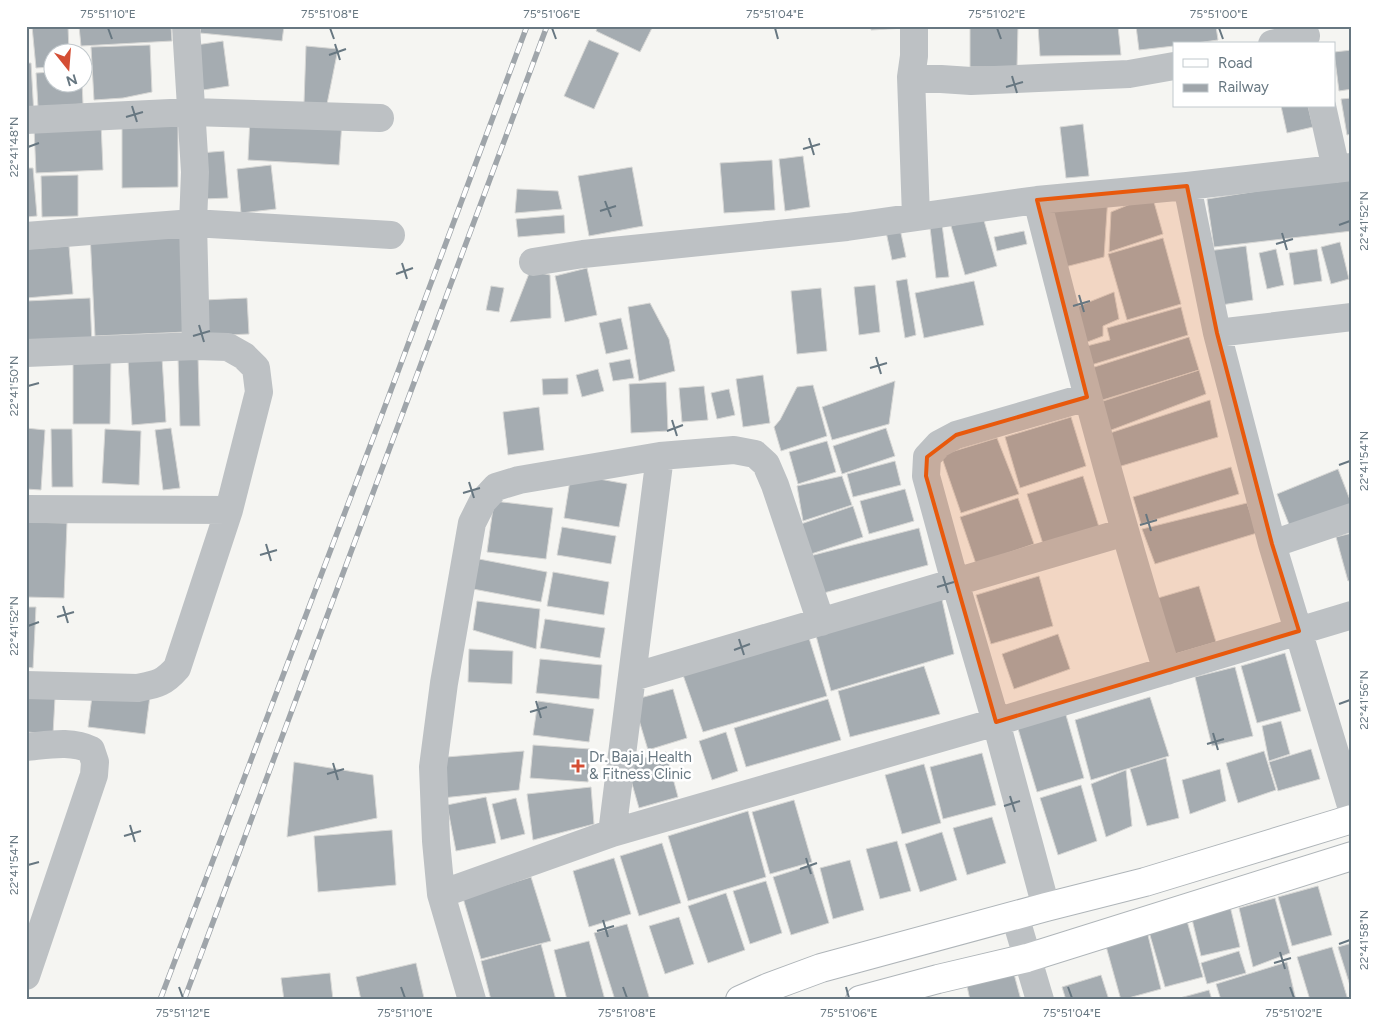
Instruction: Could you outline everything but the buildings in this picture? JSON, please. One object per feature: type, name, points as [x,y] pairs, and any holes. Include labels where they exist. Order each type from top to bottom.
[{"type":"main road","points":[[740,1000],[821,968],[1145,882],[1352,819]]},
{"type":"main road","points":[[860,1000],[1027,958],[1352,856]]},
{"type":"street","points":[[186,26],[195,172],[193,223],[196,346]]},
{"type":"street","points":[[914,26],[914,56],[911,77],[916,216]]},
{"type":"street","points":[[1280,42],[1306,35]]},
{"type":"street","points":[[911,77],[971,81],[1129,74],[1173,66]]},
{"type":"street","points":[[533,262],[583,254],[846,227],[1037,200],[1187,186],[1344,168],[1323,108]]},
{"type":"street","points":[[26,120],[192,112],[380,118]]},
{"type":"street","points":[[1187,186],[1218,333],[1272,544],[1352,809]]},
{"type":"street","points":[[1037,200],[1087,397],[1167,671]]},
{"type":"street","points":[[26,236],[193,223],[391,236]]},
{"type":"street","points":[[1218,333],[1352,317]]},
{"type":"street","points":[[26,353],[196,346],[228,347],[244,356],[256,368],[259,392],[229,510],[176,668],[168,678],[154,685],[138,688],[26,686]]},
{"type":"street","points":[[1046,907],[926,476],[927,456],[939,444],[956,435],[1087,397]]},
{"type":"street","points":[[472,1000],[441,894],[436,841],[433,768],[444,683],[472,523],[483,501],[496,487],[519,480],[660,456],[734,450],[755,454],[766,464],[775,485],[821,622]]},
{"type":"street","points":[[612,833],[660,456]]},
{"type":"street","points":[[26,509],[229,510]]},
{"type":"street","points":[[1272,544],[1352,517]]},
{"type":"street","points":[[633,677],[1125,532]]},
{"type":"street","points":[[441,894],[612,833],[996,722],[1352,615]]},
{"type":"street","points":[[26,747],[61,744],[82,746],[91,750],[95,762],[94,775],[26,976]]},
{"type":"street","points":[[1015,916],[1040,1000]]},
{"type":"highlighted area","points":[[1187,186],[1217,333],[1272,544],[1299,631],[996,722],[926,476],[927,457],[956,435],[1087,397],[1037,200]]},
{"type":"railway","points":[[160,1000],[527,26]]},
{"type":"railway","points":[[184,1000],[547,26]]},
{"type":"place","name":"Dr. Bajaj Health & Fitness Clinic","points":[[578,766]]}]
